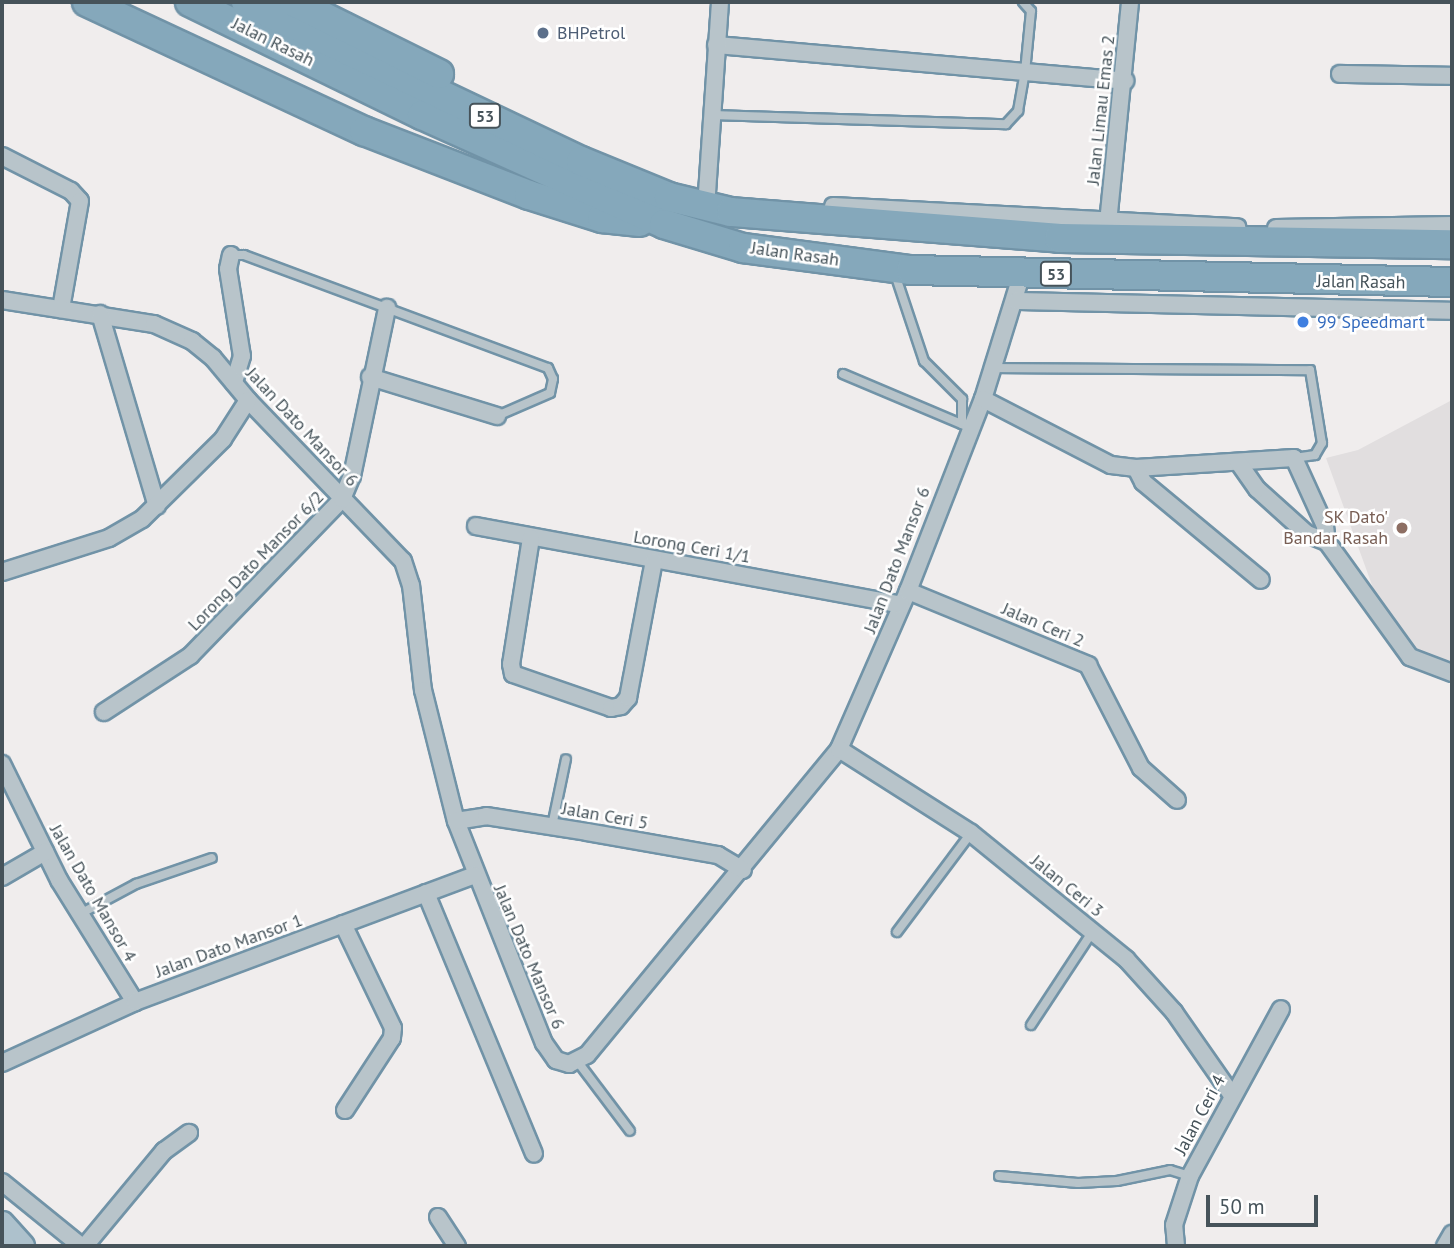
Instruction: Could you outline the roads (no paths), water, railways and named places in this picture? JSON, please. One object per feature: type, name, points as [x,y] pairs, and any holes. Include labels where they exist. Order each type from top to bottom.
[{"type":"highway","points":[[87,2],[364,131],[529,195],[601,218],[664,224]]},
{"type":"highway","name":"Jalan Rasah","points":[[190,2],[234,9],[669,197],[731,212],[1059,238],[1452,244]]},
{"type":"highway","points":[[294,2],[654,181],[731,212]]},
{"type":"highway","name":"Jalan Rasah","points":[[234,9],[422,115],[664,224],[743,248],[893,267],[1387,283],[1452,282]]},
{"type":"main road","points":[[2,1224],[22,1246]]},
{"type":"street","points":[[707,193],[720,2]]},
{"type":"street","name":"Jalan Limau Emas 2","points":[[1108,222],[1125,81],[1130,2]]},
{"type":"street","points":[[716,45],[1125,81]]},
{"type":"street","points":[[1340,75],[1452,76]]},
{"type":"street","points":[[2,156],[71,191],[80,201],[61,309]]},
{"type":"street","points":[[654,181],[749,201],[1108,222],[1266,228],[1452,225]]},
{"type":"street","points":[[231,256],[228,269],[242,356],[234,383]]},
{"type":"street","name":"Jalan Dato Mansor 6","points":[[2,300],[155,324],[192,341],[342,499],[393,548],[409,573],[423,690],[456,821],[474,875],[544,1043],[556,1060],[578,1062],[743,870],[839,749],[905,598],[966,426],[983,399],[1016,301],[1022,273]]},
{"type":"street","points":[[1386,312],[1387,283]]},
{"type":"street","points":[[1016,301],[1452,312]]},
{"type":"street","name":"Lorong Dato Mansor 6/2","points":[[104,712],[190,656],[342,499],[352,476],[370,377],[387,308]]},
{"type":"street","points":[[100,314],[157,506]]},
{"type":"street","points":[[370,377],[497,416]]},
{"type":"street","points":[[983,399],[1096,461],[1136,468],[1294,458],[1325,526],[1327,542],[1410,657],[1452,673]]},
{"type":"street","points":[[2,572],[109,538],[157,506],[223,439],[248,400]]},
{"type":"street","points":[[1238,462],[1256,489],[1307,534],[1327,542]]},
{"type":"street","points":[[1136,468],[1143,482],[1261,580]]},
{"type":"street","name":"Lorong Ceri 1/1","points":[[476,526],[654,561],[869,596],[905,598]]},
{"type":"street","points":[[531,538],[511,664],[513,674],[611,708],[621,706],[628,698],[654,561]]},
{"type":"street","name":"Jalan Ceri 2","points":[[905,598],[1088,665],[1141,768],[1177,800]]},
{"type":"street","name":"Jalan Ceri 3","points":[[839,749],[971,833],[1126,959],[1174,1012],[1232,1096]]},
{"type":"street","name":"Jalan Dato Mansor 4","points":[[2,764],[45,852],[135,1002]]},
{"type":"street","name":"Jalan Ceri 5","points":[[456,821],[486,817],[552,826],[718,855],[743,870]]},
{"type":"street","points":[[2,877],[45,852]]},
{"type":"street","name":"Jalan Dato Mansor 1","points":[[2,1063],[135,1002],[474,875]]},
{"type":"street","points":[[426,893],[534,1154]]},
{"type":"street","points":[[343,924],[393,1028],[392,1038],[345,1110]]},
{"type":"street","name":"Jalan Ceri 4","points":[[1176,1246],[1174,1225],[1190,1176],[1281,1009]]},
{"type":"street","points":[[2,1182],[83,1246],[164,1151],[189,1133]]},
{"type":"street","points":[[438,1217],[457,1246]]},
{"type":"street","points":[[1445,1246],[1452,1234]]},
{"type":"lane","points":[[712,115],[1006,124],[1018,111],[1025,72],[1031,11],[1023,2]]},
{"type":"lane","points":[[231,256],[244,255],[548,368],[553,379],[550,393],[497,416]]},
{"type":"lane","points":[[893,267],[924,360],[962,398],[966,426]]},
{"type":"lane","points":[[993,368],[1310,370],[1322,443],[1315,455],[1294,458]]},
{"type":"lane","points":[[842,374],[966,426]]},
{"type":"lane","points":[[552,826],[566,759]]},
{"type":"lane","points":[[897,932],[971,833]]},
{"type":"lane","points":[[80,914],[136,884],[212,858]]},
{"type":"lane","points":[[1031,1025],[1093,931]]},
{"type":"lane","points":[[578,1062],[630,1131]]},
{"type":"lane","points":[[999,1176],[1078,1183],[1117,1181],[1170,1170],[1190,1176]]},
{"type":"place","name":"BHPetrol","points":[[543,33]]},
{"type":"place","name":"99 Speedmart","points":[[1303,322]]},
{"type":"place","name":"SK Dato' Bandar Rasah","points":[[1402,528]]}]
